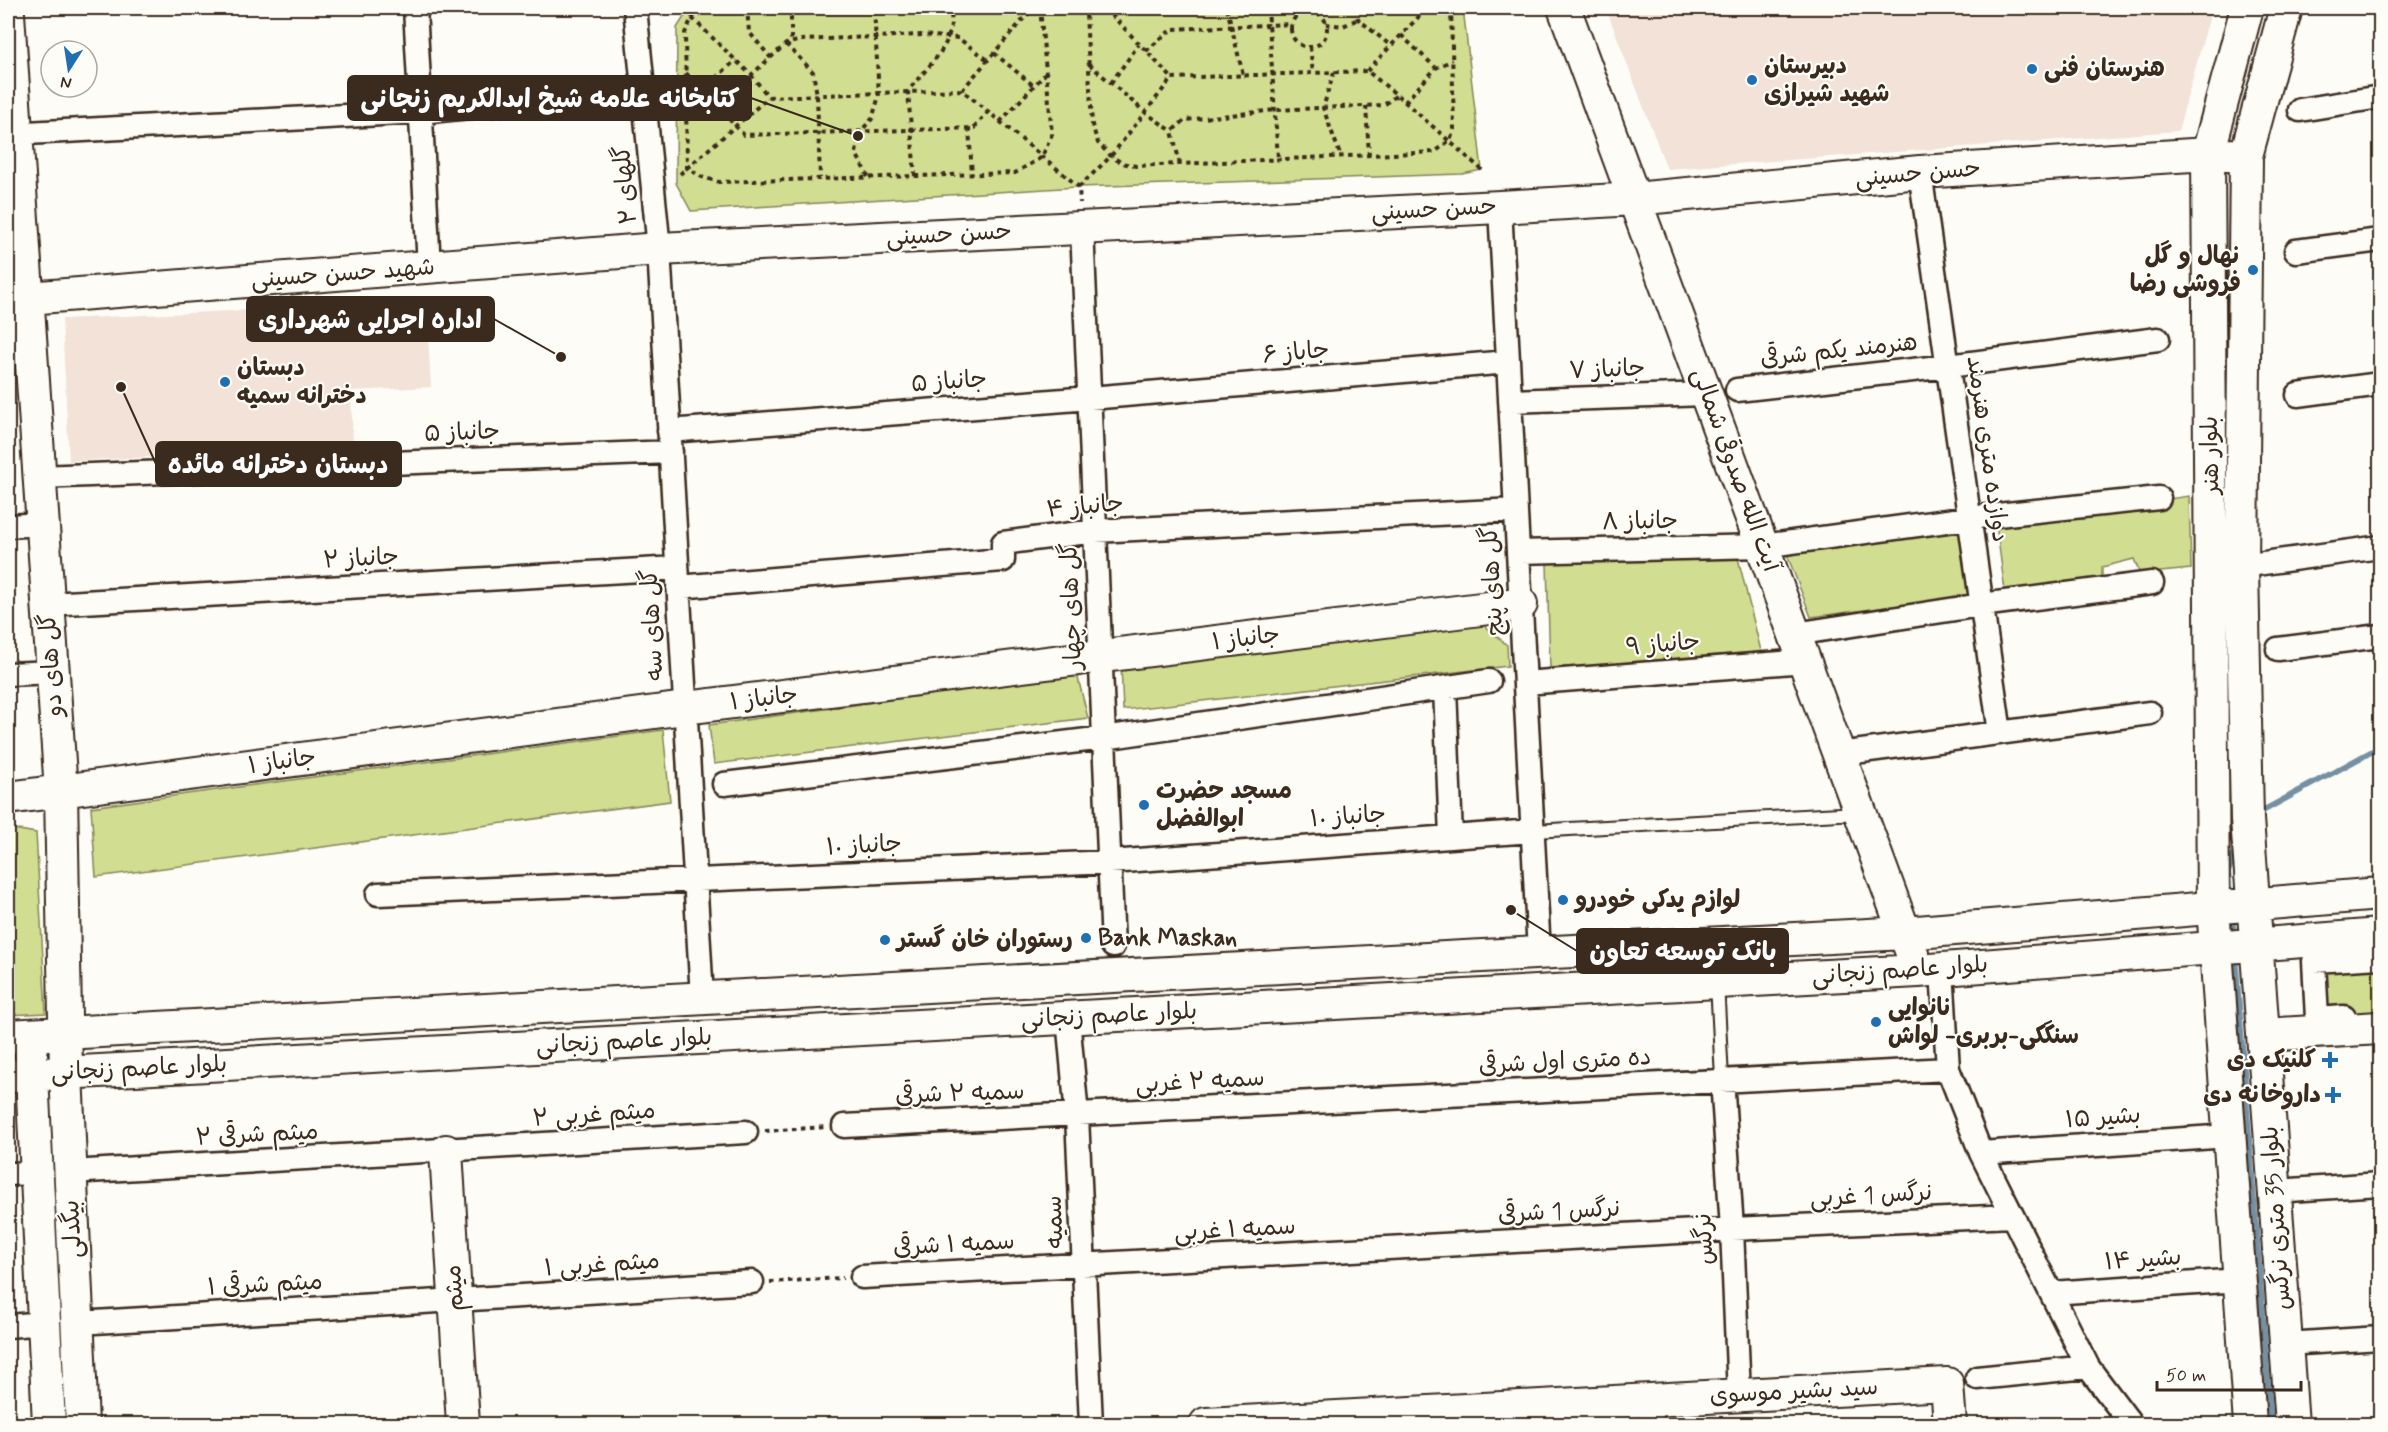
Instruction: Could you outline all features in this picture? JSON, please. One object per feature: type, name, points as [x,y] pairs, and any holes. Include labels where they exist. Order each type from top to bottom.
[{"type":"main road","name":"آیت الله صدوقی شمالی","points":[[1564,8],[1634,199],[1721,392],[1762,546],[1905,933],[1930,970]]},
{"type":"main road","name":"بلوار هنر","points":[[2211,907],[2208,153],[2247,8]]},
{"type":"main road","name":"بلوار هنر","points":[[2258,904],[2247,819],[2242,566],[2246,156],[2286,8]]},
{"type":"main road","name":"گل های دو","points":[[8,14],[12,134],[27,298],[18,333],[39,477],[61,791],[65,1033]]},
{"type":"main road","name":"حسن حسینی","points":[[659,249],[1500,207],[1634,199],[1920,172],[2208,153],[2246,156]]},
{"type":"main road","name":"شهید حسن حسینی","points":[[27,298],[659,249]]},
{"type":"main road","name":"جانباز ۱","points":[[8,798],[685,708],[1521,604]]},
{"type":"main road","points":[[2258,904],[2380,894]]},
{"type":"main road","name":"بلوار عاصم زنجانی","points":[[19,1035],[1905,933],[2258,904]]},
{"type":"main road","name":"بلوار 35 متری نرگس","points":[[2258,904],[2264,1035],[2292,1425]]},
{"type":"main road","name":"بلوار 35 متری نرگس","points":[[2211,907],[2250,1425]]},
{"type":"main road","points":[[2260,944],[2380,934]]},
{"type":"main road","name":"بلوار عاصم زنجانی","points":[[20,1075],[1930,970],[2260,944]]},
{"type":"main road","points":[[2264,1035],[2380,1028]]},
{"type":"main road","name":"بیگدلی","points":[[65,1033],[82,1425]]},
{"type":"main road","name":"بیگدلی","points":[[19,1035],[22,1174],[45,1323],[49,1425]]},
{"type":"main road","name":"میثم","points":[[446,1151],[463,1425]]},
{"type":"main road","name":"سید بشیر موسوی","points":[[1206,1425],[1651,1412],[1739,1395],[1947,1384],[1950,1425]]},
{"type":"street","points":[[415,8],[429,267]]},
{"type":"street","name":"گلهای ۲","points":[[635,8],[659,249]]},
{"type":"street","points":[[12,134],[420,112],[644,90]]},
{"type":"street","points":[[2300,110],[2380,98]]},
{"type":"street","name":"دوازده متری هنرمند","points":[[1920,172],[2000,733]]},
{"type":"street","name":"گل های پنج","points":[[1500,207],[1539,953]]},
{"type":"street","name":"گل های چهار","points":[[1082,228],[1113,946]]},
{"type":"street","points":[[2296,251],[2380,240]]},
{"type":"street","name":"گل های سه","points":[[659,249],[702,998]]},
{"type":"street","name":"هنرمند یکم شرقی","points":[[1721,392],[2158,339]]},
{"type":"street","name":"جاباز ۶","points":[[1089,398],[1508,362]]},
{"type":"street","points":[[2298,395],[2380,384]]},
{"type":"street","name":"جانباز ۷","points":[[1510,401],[1721,392]]},
{"type":"street","name":"جانباز ۵","points":[[39,477],[670,442],[1089,398]]},
{"type":"street","name":"جانباز ۸","points":[[1518,552],[1762,546],[1969,518],[2159,498]]},
{"type":"street","name":"جانباز ۴","points":[[678,578],[1004,560],[1003,543],[1095,531],[1516,510]]},
{"type":"street","points":[[8,526],[42,524]]},
{"type":"street","points":[[2242,566],[2380,547]]},
{"type":"street","name":"جانباز ۲","points":[[48,604],[678,578]]},
{"type":"street","name":"جانباز ۹","points":[[1525,683],[1800,647],[1982,605],[2152,583]]},
{"type":"street","points":[[2278,649],[2380,636]]},
{"type":"street","points":[[8,674],[53,672]]},
{"type":"street","points":[[724,784],[1104,738],[1489,681]]},
{"type":"street","points":[[1445,688],[1450,837]]},
{"type":"street","points":[[1839,754],[2150,713]]},
{"type":"street","name":"جانباز ۱۰","points":[[378,894],[1110,862],[1533,831]]},
{"type":"street","points":[[2380,957],[2314,961],[2317,1019],[2380,1015]]},
{"type":"street","points":[[1930,970],[1948,1070],[1981,1154],[2088,1367],[2131,1425]]},
{"type":"street","name":"سمیه","points":[[1068,1018],[1077,1116],[1091,1425]]},
{"type":"street","name":"ده متری اول شرقی","points":[[1327,1102],[1722,1079],[1948,1070]]},
{"type":"street","name":"نرگس","points":[[1722,1079],[1732,1229],[1739,1395]]},
{"type":"street","name":"سمیه ۲ غربی","points":[[1077,1116],[1327,1102]]},
{"type":"street","name":"سمیه ۲ شرقی","points":[[844,1126],[1077,1116]]},
{"type":"street","name":"میثم غربی ۲","points":[[446,1151],[746,1132]]},
{"type":"street","name":"بشیر ۱۵","points":[[1981,1154],[2229,1136]]},
{"type":"street","name":"میثم شرقی ۲","points":[[70,1172],[446,1151]]},
{"type":"street","points":[[2276,1191],[2380,1184]]},
{"type":"street","name":"نرگس 1 غربی","points":[[1732,1229],[2012,1216]]},
{"type":"street","name":"نرگس 1 شرقی","points":[[1390,1248],[1732,1229]]},
{"type":"street","name":"سمیه ۱ غربی","points":[[1084,1266],[1390,1248]]},
{"type":"street","name":"سمیه ۱ شرقی","points":[[862,1277],[1084,1266]]},
{"type":"street","name":"بشیر ۱۴","points":[[2050,1293],[2240,1280]]},
{"type":"street","name":"میثم غربی ۱","points":[[456,1301],[752,1282]]},
{"type":"street","name":"میثم شرقی ۱","points":[[78,1323],[456,1301]]},
{"type":"street","points":[[8,1326],[45,1323]]},
{"type":"street","points":[[2286,1344],[2380,1338]]},
{"type":"street","points":[[1977,1378],[2088,1367]]},
{"type":"lane","name":"جانباز ۱۰","points":[[1533,831],[1861,813]]},
{"type":"lane","points":[[1717,982],[1722,1079]]},
{"type":"path","points":[[687,168],[685,33],[692,18],[701,8]]},
{"type":"path","points":[[747,8],[749,32],[771,58]]},
{"type":"path","points":[[791,8],[788,44],[813,72],[817,95],[820,178]]},
{"type":"path","points":[[868,177],[856,153],[860,132],[872,119],[879,93],[874,8]]},
{"type":"path","points":[[915,176],[908,92],[944,48],[952,25],[951,8]]},
{"type":"path","points":[[963,90],[1033,8]]},
{"type":"path","points":[[687,168],[702,177],[719,182],[1015,173],[1042,157],[1052,134],[1040,8]]},
{"type":"path","points":[[1091,8],[1086,14],[1092,125],[1098,143],[1111,156],[1122,163],[1136,166],[1435,152],[1450,140],[1454,129],[1451,8]]},
{"type":"path","points":[[1105,8],[1172,78],[1367,71],[1450,140],[1482,170]]},
{"type":"path","points":[[1227,8],[1243,75]]},
{"type":"path","points":[[1268,8],[1278,159]]},
{"type":"path","points":[[1311,8],[1324,19],[1327,30],[1322,41],[1310,47],[1295,40],[1291,24],[1297,15],[1311,8]]},
{"type":"path","points":[[1357,8],[1358,19],[1390,46]]},
{"type":"path","points":[[1367,71],[1427,8]]},
{"type":"path","points":[[692,18],[751,75],[769,97]]},
{"type":"path","points":[[1326,24],[1342,26],[1358,19]]},
{"type":"path","points":[[1146,51],[1172,29],[1291,24]]},
{"type":"path","points":[[1401,35],[1437,68]]},
{"type":"path","points":[[751,75],[788,44],[801,40],[876,37],[958,38],[988,60]]},
{"type":"path","points":[[1112,83],[1140,44]]},
{"type":"path","points":[[1310,47],[1312,73]]},
{"type":"path","points":[[994,53],[1034,86]]},
{"type":"path","points":[[702,90],[736,60]]},
{"type":"path","points":[[1405,102],[1437,68],[1452,60]]},
{"type":"path","points":[[1089,64],[1146,113],[1172,131],[1180,164]]},
{"type":"path","points":[[686,72],[744,135],[974,128],[988,112]]},
{"type":"path","points":[[1334,72],[1323,108],[1341,157]]},
{"type":"path","points":[[1000,122],[1046,73]]},
{"type":"path","points":[[680,174],[769,97],[963,90],[1078,187],[1111,156],[1172,78]]},
{"type":"path","points":[[1172,131],[1185,120],[1275,111],[1384,105],[1397,95]]},
{"type":"path","points":[[1366,106],[1369,155]]},
{"type":"path","points":[[969,128],[972,175]]},
{"type":"path","points":[[746,1132],[844,1126]]},
{"type":"path","points":[[752,1282],[862,1277]]},
{"type":"shaded area","points":[[1606,8],[2212,8],[2178,131],[1667,169]]},
{"type":"shaded area","points":[[426,302],[431,387],[351,391],[353,447],[69,461],[62,319]]},
{"type":"green space","points":[[695,8],[1463,8],[1482,170],[1462,174],[1078,187],[691,211],[676,183],[677,28],[684,17]]},
{"type":"green space","points":[[2189,496],[2191,569],[2140,574],[2134,559],[2102,567],[2102,579],[2005,591],[1996,524]]},
{"type":"green space","points":[[1961,528],[1970,596],[1811,617],[1786,552]]},
{"type":"green space","points":[[1737,554],[1762,655],[1550,668],[1547,563]]},
{"type":"green space","points":[[1480,622],[1507,645],[1508,666],[1123,710],[1121,665]]},
{"type":"green space","points":[[1077,674],[1088,718],[714,764],[709,725]]},
{"type":"green space","points":[[663,730],[670,801],[96,877],[91,807]]},
{"type":"green space","points":[[8,828],[36,833],[46,1013],[8,1015]]},
{"type":"green space","points":[[2380,965],[2380,1011],[2323,1015],[2320,969]]},
{"type":"waterway","points":[[2257,814],[2380,747]]},
{"type":"waterway","points":[[2230,897],[2228,872],[2236,849]]},
{"type":"waterway","points":[[2232,914],[2234,936]]},
{"type":"waterway","points":[[2235,955],[2271,1424]]},
{"type":"place","name":"هنرستان فنی","points":[[2032,69]]},
{"type":"place","name":"دبیرستان شهید شیرازی","points":[[1752,80]]},
{"type":"place","name":"کتابخانه علامه شیخ ابدالکریم زنجانی","points":[[858,136]]},
{"type":"place","name":"نهال و گل فروشی رضا","points":[[2253,270]]},
{"type":"place","name":"اداره اجرایی شهرداری","points":[[561,357]]},
{"type":"place","name":"دبستان دخترانه سمیه","points":[[225,382]]},
{"type":"place","name":"دبستان دخترانه مائده","points":[[121,387]]},
{"type":"place","name":"مسجد حضرت ابوالفضل","points":[[1144,805]]},
{"type":"place","name":"لوازم یدکی خودرو","points":[[1563,900]]},
{"type":"place","name":"بانک توسعه تعاون","points":[[1511,910]]},
{"type":"place","name":"Bank Maskan","points":[[1086,938]]},
{"type":"place","name":"رستوران خان گستر","points":[[885,940]]},
{"type":"place","name":"نانوایی سنگکی-بربری- لواش","points":[[1876,1022]]},
{"type":"place","name":"کلنیک دی","points":[[2330,1060]]},
{"type":"place","name":"داروخانه دی","points":[[2333,1095]]}]
